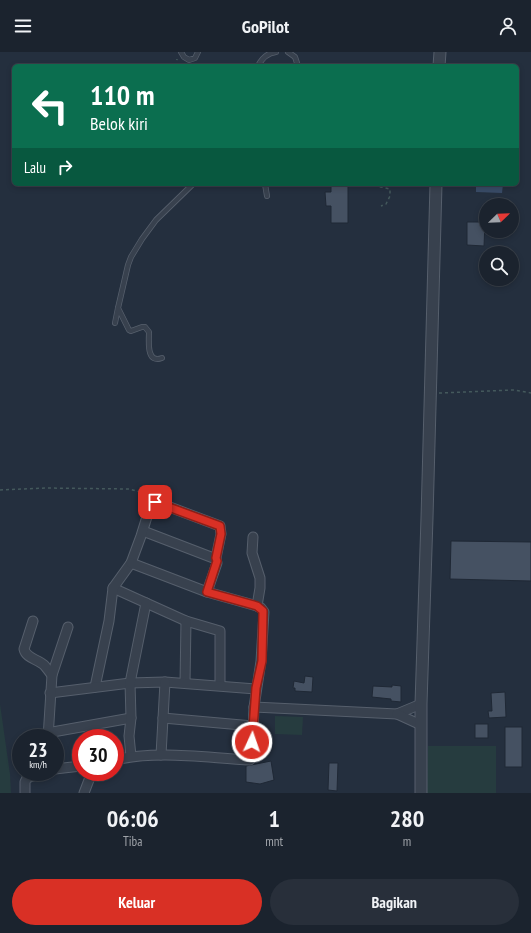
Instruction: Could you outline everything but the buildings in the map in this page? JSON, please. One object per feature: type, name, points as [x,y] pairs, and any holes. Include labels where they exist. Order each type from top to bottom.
[{"type":"street","points":[[439,64],[440,52]]},
{"type":"street","points":[[421,793],[421,704],[436,186]]},
{"type":"street","points":[[95,687],[109,621],[113,588],[131,563],[150,507],[155,502],[220,526],[221,534],[216,558],[217,563],[207,592]]},
{"type":"street","points":[[143,531],[216,558]]},
{"type":"street","points":[[253,537],[252,553],[260,578],[257,606]]},
{"type":"street","points":[[124,758],[131,756],[160,755],[250,760],[252,757],[256,688],[262,661],[264,612],[257,606],[207,592],[131,563]]},
{"type":"street","points":[[113,588],[186,621],[220,631],[220,685]]},
{"type":"street","points":[[131,756],[129,736],[131,718],[130,683],[146,603]]},
{"type":"street","points":[[33,621],[24,649],[27,654],[42,663],[52,675]]},
{"type":"street","points":[[185,683],[186,621]]},
{"type":"street","points":[[48,729],[52,675],[68,627]]},
{"type":"street","points":[[50,693],[130,683],[165,682],[256,688]]},
{"type":"street","points":[[160,755],[165,682]]},
{"type":"street","points":[[397,714],[421,704]]},
{"type":"street","points":[[254,707],[397,714],[421,725]]},
{"type":"street","points":[[64,733],[131,718]]},
{"type":"street","points":[[163,718],[253,726]]},
{"type":"street","points":[[25,793],[26,781]]},
{"type":"street","points":[[84,793],[89,781]]},
{"type":"lane","points":[[182,52],[184,57],[190,59],[195,58],[198,52]]},
{"type":"lane","points":[[259,64],[268,54],[276,52]]},
{"type":"lane","points":[[288,52],[295,57],[297,64]]},
{"type":"lane","points":[[189,64],[190,59]]},
{"type":"lane","points":[[115,323],[128,265],[142,239],[156,220],[191,186]]},
{"type":"lane","points":[[265,186],[266,196]]},
{"type":"lane","points":[[118,308],[128,330],[131,331],[142,327],[148,329],[150,355],[156,359],[162,358]]},
{"type":"path","points":[[377,186],[390,189],[390,196],[386,204],[381,206]]},
{"type":"path","points":[[431,393],[514,390],[531,393]]},
{"type":"path","points":[[0,490],[45,488],[129,489],[151,494],[155,502]]},
{"type":"green space","points":[[0,704],[10,774],[11,793],[0,793]]},
{"type":"green space","points":[[275,716],[303,717],[302,735],[275,734]]},
{"type":"green space","points":[[428,746],[496,746],[496,793],[427,793]]},
{"type":"water","points":[[476,186],[503,186],[502,193],[476,192]]},
{"type":"route","points":[[155,502],[220,526],[221,531],[216,558],[217,561],[207,592],[257,606],[264,612],[262,661],[256,688],[252,742]]}]
